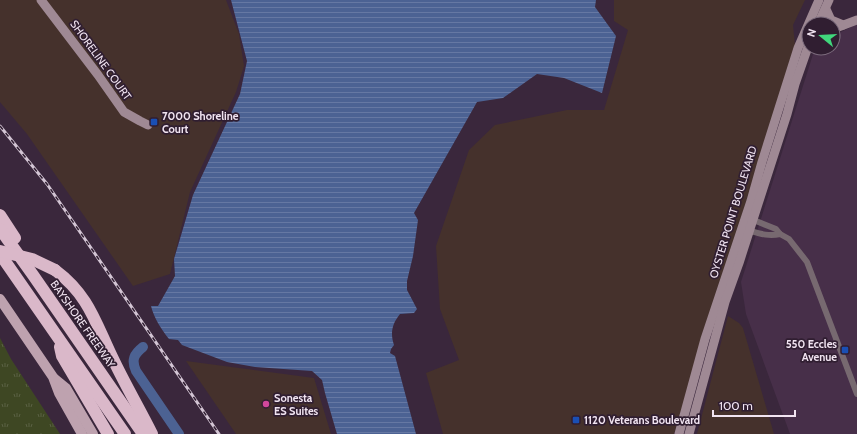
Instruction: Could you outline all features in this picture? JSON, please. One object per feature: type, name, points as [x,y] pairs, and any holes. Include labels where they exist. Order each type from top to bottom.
[{"type":"highway","points":[[0,215],[19,245],[33,275]]},
{"type":"highway","name":"BAYSHORE FREEWAY","points":[[0,230],[143,434]]},
{"type":"highway","points":[[0,251],[32,259],[56,270],[74,286],[87,303],[117,367],[152,434]]},
{"type":"highway","points":[[0,254],[125,434]]},
{"type":"highway","points":[[58,336],[62,356],[108,434]]},
{"type":"main road","points":[[0,299],[53,377],[59,393],[82,434]]},
{"type":"main road","points":[[53,377],[66,388],[93,434]]},
{"type":"street","name":"SHORELINE COURT","points":[[41,0],[124,112],[148,125]]},
{"type":"street","name":"OYSTER POINT BOULEVARD","points":[[814,16],[819,0]]},
{"type":"street","points":[[822,16],[830,0]]},
{"type":"street","points":[[826,9],[831,20],[843,25],[857,20]]},
{"type":"street","name":"OYSTER POINT BOULEVARD","points":[[689,434],[749,219],[762,161],[801,54]]},
{"type":"street","points":[[749,219],[776,229],[780,234],[789,238],[807,262],[857,394]]},
{"type":"street","name":"OYSTER POINT BOULEVARD","points":[[679,434],[705,339],[746,230]]},
{"type":"street","points":[[746,230],[773,236],[780,234]]},
{"type":"shaded area","points":[[0,0],[226,0],[239,34],[244,66],[236,92],[190,192],[170,274],[133,286],[27,134],[0,102]]},
{"type":"shaded area","points":[[614,0],[805,0],[793,25],[795,45],[674,434],[443,434],[426,373],[459,360],[440,309],[436,246],[469,150],[495,125],[567,110],[604,110],[628,30],[614,21]]},
{"type":"shaded area","points":[[857,24],[857,434],[790,434],[746,314],[741,282],[812,56],[841,56],[841,32]]},
{"type":"shaded area","points":[[728,316],[739,323],[743,328],[774,434],[697,434]]},
{"type":"shaded area","points":[[186,361],[314,378],[331,434],[236,434]]},
{"type":"green space","points":[[0,338],[11,359],[60,434],[0,434]]},
{"type":"water","points":[[231,0],[596,0],[595,7],[616,36],[602,93],[564,78],[537,74],[503,98],[477,102],[414,213],[418,220],[413,256],[407,281],[407,290],[417,309],[414,313],[400,314],[397,318],[392,329],[394,345],[390,353],[395,356],[416,434],[337,434],[322,380],[312,371],[255,367],[227,362],[182,345],[178,340],[169,339],[154,315],[151,306],[158,306],[175,276],[174,259],[193,195],[240,94],[247,61]]},
{"type":"waterway","points":[[143,347],[137,352],[134,358],[136,371],[179,434]]},
{"type":"railway","points":[[0,126],[47,184],[219,434]]},
{"type":"place","name":"7000 Shoreline Court","points":[[154,122]]},
{"type":"place","name":"550 Eccles Avenue","points":[[845,350]]},
{"type":"place","name":"Sonesta ES Suites","points":[[266,404]]},
{"type":"place","name":"1120 Veterans Boulevard","points":[[576,420]]}]
